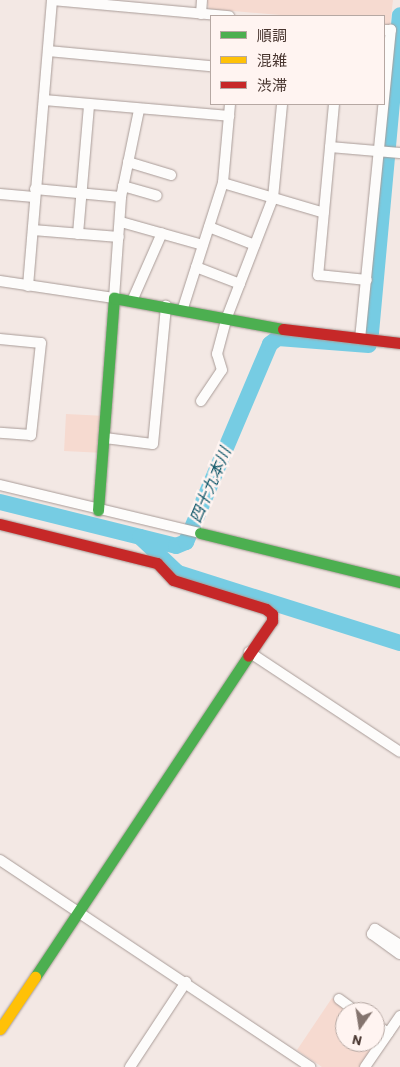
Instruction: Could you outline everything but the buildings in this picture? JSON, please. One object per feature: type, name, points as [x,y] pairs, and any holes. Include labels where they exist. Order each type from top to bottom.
[{"type":"street","points":[[28,286],[52,0],[215,15]]},
{"type":"street","points":[[201,14],[202,0]]},
{"type":"street","points":[[385,30],[391,30],[385,102]]},
{"type":"street","points":[[48,51],[210,66]]},
{"type":"street","points":[[44,100],[139,110],[229,116]]},
{"type":"street","points":[[78,234],[89,105]]},
{"type":"street","points":[[183,308],[223,184],[230,105]]},
{"type":"street","points":[[202,401],[222,370],[217,354],[227,317],[273,198],[282,105]]},
{"type":"street","points":[[334,105],[318,275],[367,280]]},
{"type":"street","points":[[360,339],[385,105]]},
{"type":"street","points":[[98,510],[121,222],[121,197],[139,110]]},
{"type":"street","points":[[330,147],[398,153]]},
{"type":"street","points":[[128,162],[170,176]]},
{"type":"street","points":[[223,184],[324,213]]},
{"type":"street","points":[[124,186],[157,196]]},
{"type":"street","points":[[0,194],[82,193],[121,197]]},
{"type":"street","points":[[121,222],[204,245]]},
{"type":"street","points":[[209,227],[255,245]]},
{"type":"street","points":[[33,230],[119,237]]},
{"type":"street","points":[[132,301],[162,233]]},
{"type":"street","points":[[196,268],[240,284]]},
{"type":"street","points":[[0,281],[183,308],[270,327],[400,343]]},
{"type":"street","points":[[105,438],[153,444],[166,306]]},
{"type":"street","points":[[0,339],[41,343],[31,435],[0,433]]},
{"type":"street","points":[[0,485],[399,581],[400,568]]},
{"type":"street","points":[[0,524],[157,563],[173,580],[266,609],[272,614],[272,621],[249,652],[0,1029]]},
{"type":"street","points":[[249,652],[400,752]]},
{"type":"street","points":[[0,860],[186,982],[310,1067]]},
{"type":"street","points":[[400,945],[376,929],[372,934],[400,954]]},
{"type":"street","points":[[130,1067],[186,982]]},
{"type":"street","points":[[365,1067],[400,1016]]},
{"type":"shaded area","points":[[207,0],[393,0],[390,25],[385,24],[385,15],[280,15],[209,9]]},
{"type":"shaded area","points":[[66,414],[101,416],[99,453],[64,451]]},
{"type":"shaded area","points":[[332,998],[338,1002],[335,1002],[335,1052],[369,1052],[359,1067],[322,1067],[297,1050]]},
{"type":"waterway","name":"四十九本川","points":[[371,333],[400,15]]},
{"type":"waterway","name":"四十九本川","points":[[0,502],[176,546],[186,542],[270,344],[278,338],[369,345]]},
{"type":"waterway","points":[[140,537],[178,573],[400,643]]},
{"type":"traffic: fast","points":[[98,510],[114,298],[283,329]]},
{"type":"traffic: fast","points":[[200,533],[400,582]]},
{"type":"traffic: fast","points":[[35,977],[248,656]]},
{"type":"traffic: slow","points":[[0,1029],[35,977]]},
{"type":"traffic: jam","points":[[283,329],[400,343]]},
{"type":"traffic: jam","points":[[0,524],[157,563],[173,580],[266,609],[272,614],[272,621],[248,656]]}]
